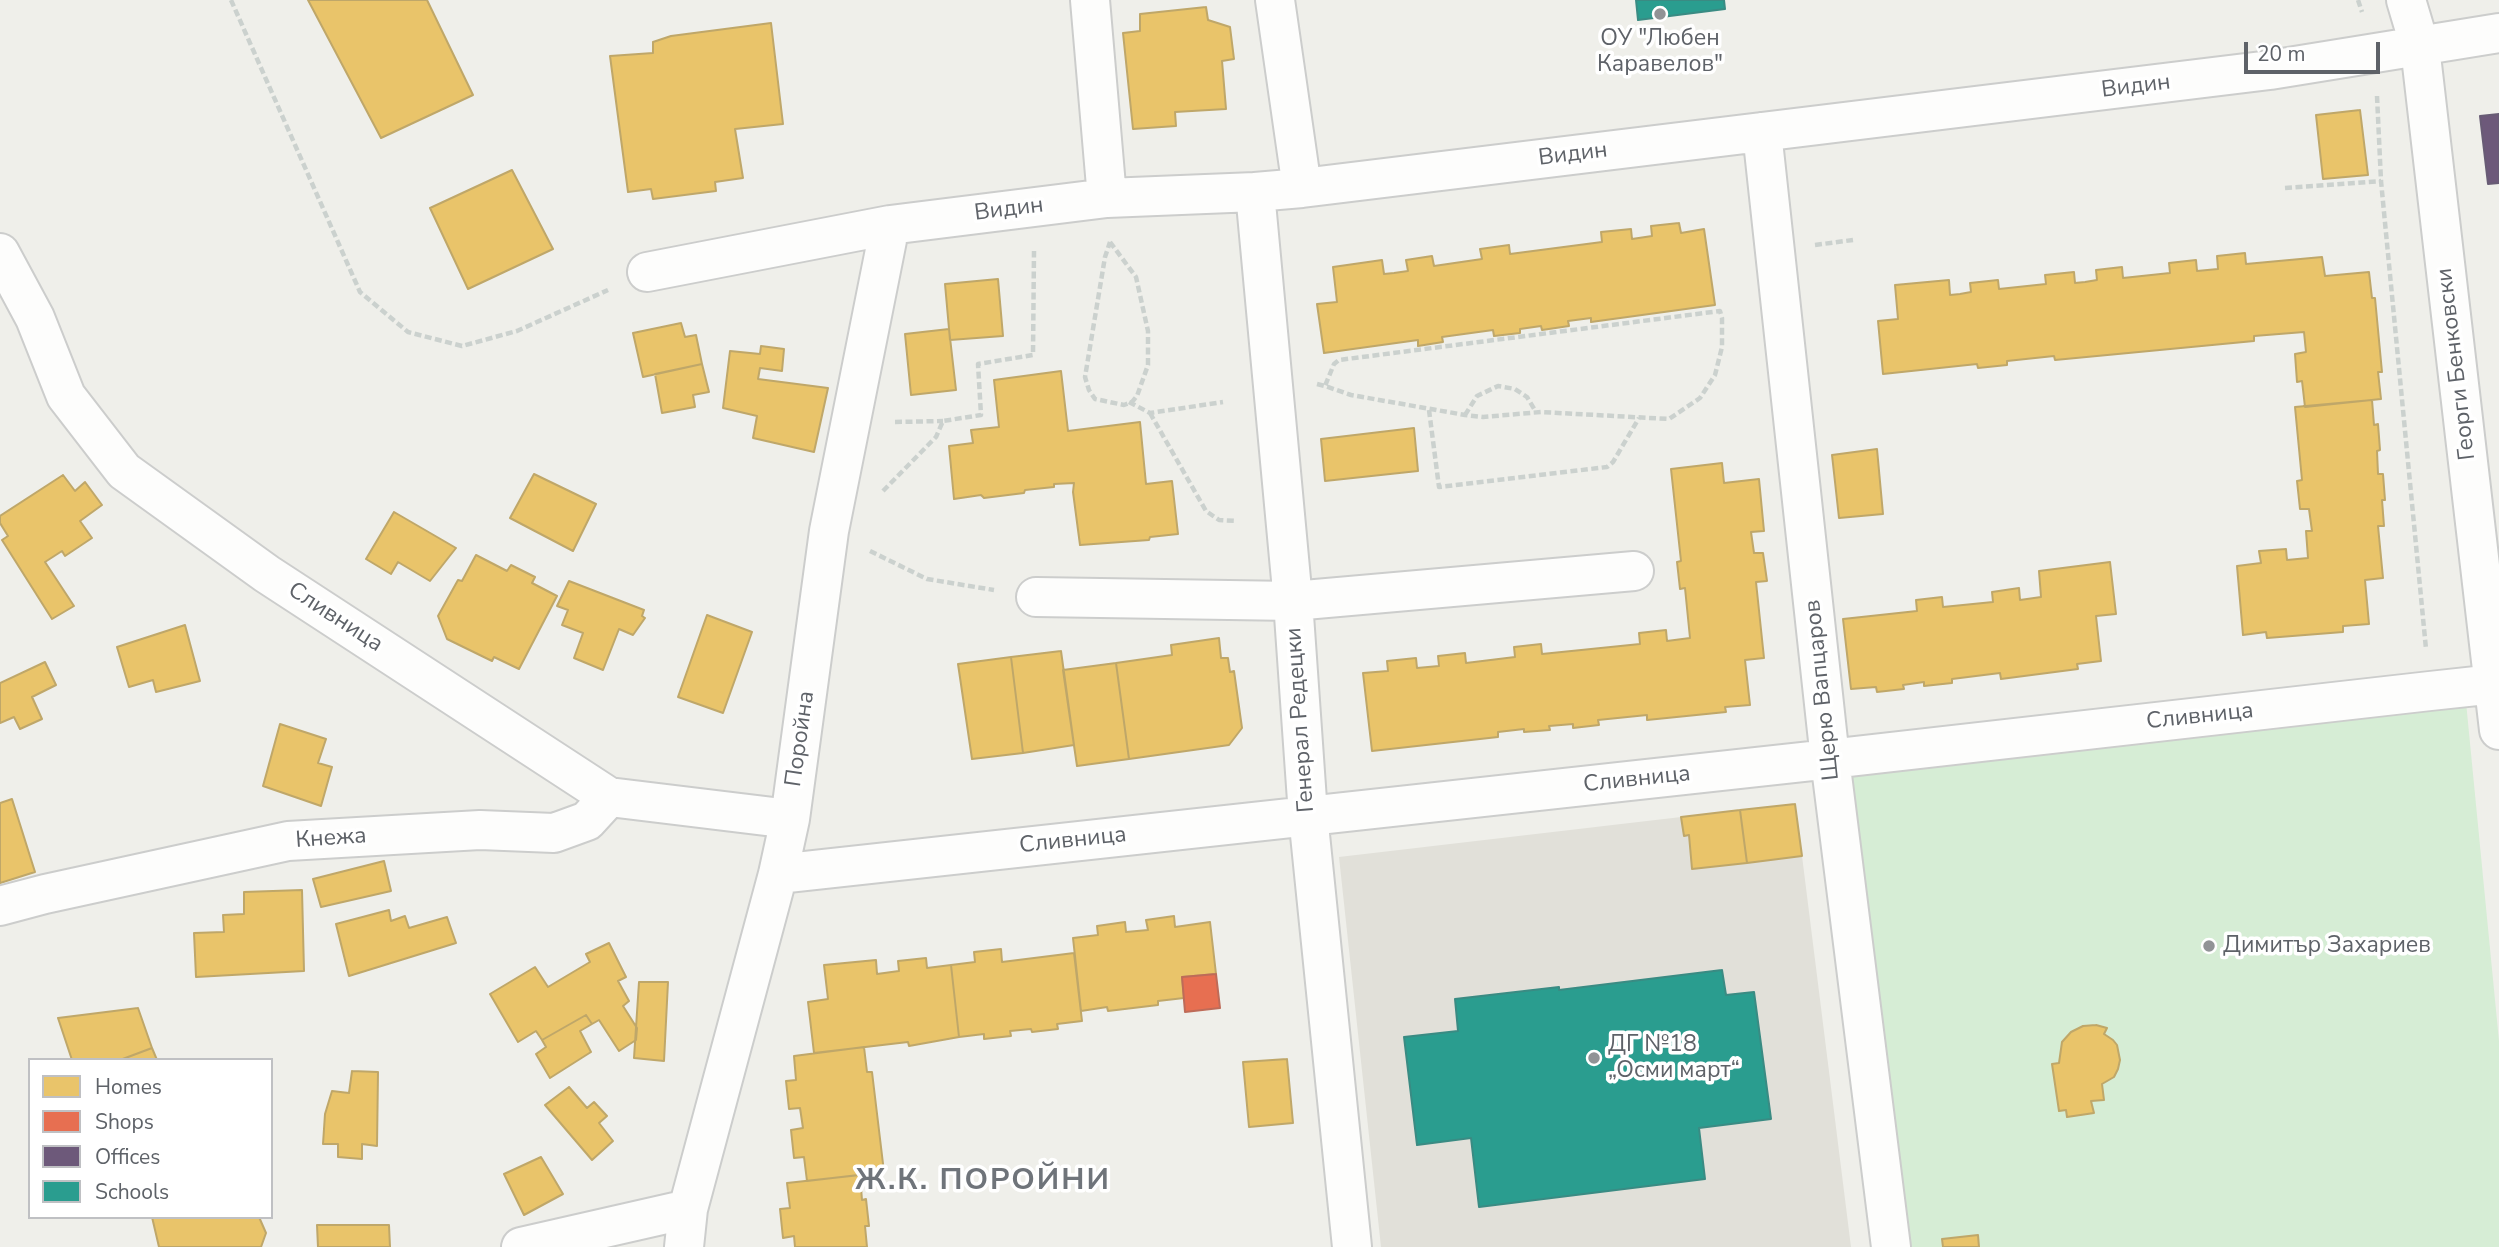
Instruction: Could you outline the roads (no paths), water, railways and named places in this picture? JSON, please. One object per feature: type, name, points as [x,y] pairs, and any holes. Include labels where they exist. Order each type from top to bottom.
[{"type":"street","points":[[1090,0],[1107,198]]},
{"type":"street","points":[[1275,0],[1302,188]]},
{"type":"street","name":"Георги Бенковски","points":[[2406,0],[2420,47],[2497,685],[2499,730]]},
{"type":"street","name":"Видин","points":[[647,272],[890,225],[1107,198],[1302,188],[2039,100],[2376,54],[2499,33]]},
{"type":"street","name":"Щерю Вапцаров","points":[[1762,132],[1830,759],[1891,1247]]},
{"type":"street","name":"Генерал Редецки","points":[[1255,192],[1293,601],[1308,815],[1352,1247]]},
{"type":"street","name":"Поройна","points":[[684,1247],[688,1209],[778,874],[790,819],[829,531],[890,225]]},
{"type":"street","name":"Сливница","points":[[0,253],[35,318],[66,396],[124,471],[267,574],[609,797],[790,819]]},
{"type":"street","points":[[1036,597],[1293,601],[1634,571]]},
{"type":"street","name":"Сливница","points":[[778,874],[2497,685]]},
{"type":"street","name":"Кнежа","points":[[0,906],[288,841],[480,830],[554,833],[587,821],[609,797]]},
{"type":"street","points":[[521,1247],[688,1209]]},
{"type":"place","name":"ОУ \"Любен Каравелов\"","points":[[1660,14]]},
{"type":"place","name":"Димитър Захариев","points":[[2209,946]]},
{"type":"place","name":"ДГ №18 „Осми март“","points":[[1594,1058]]},
{"type":"district","name":"Ж.К. ПОРОЙНИ","points":[[983,1182]]}]
